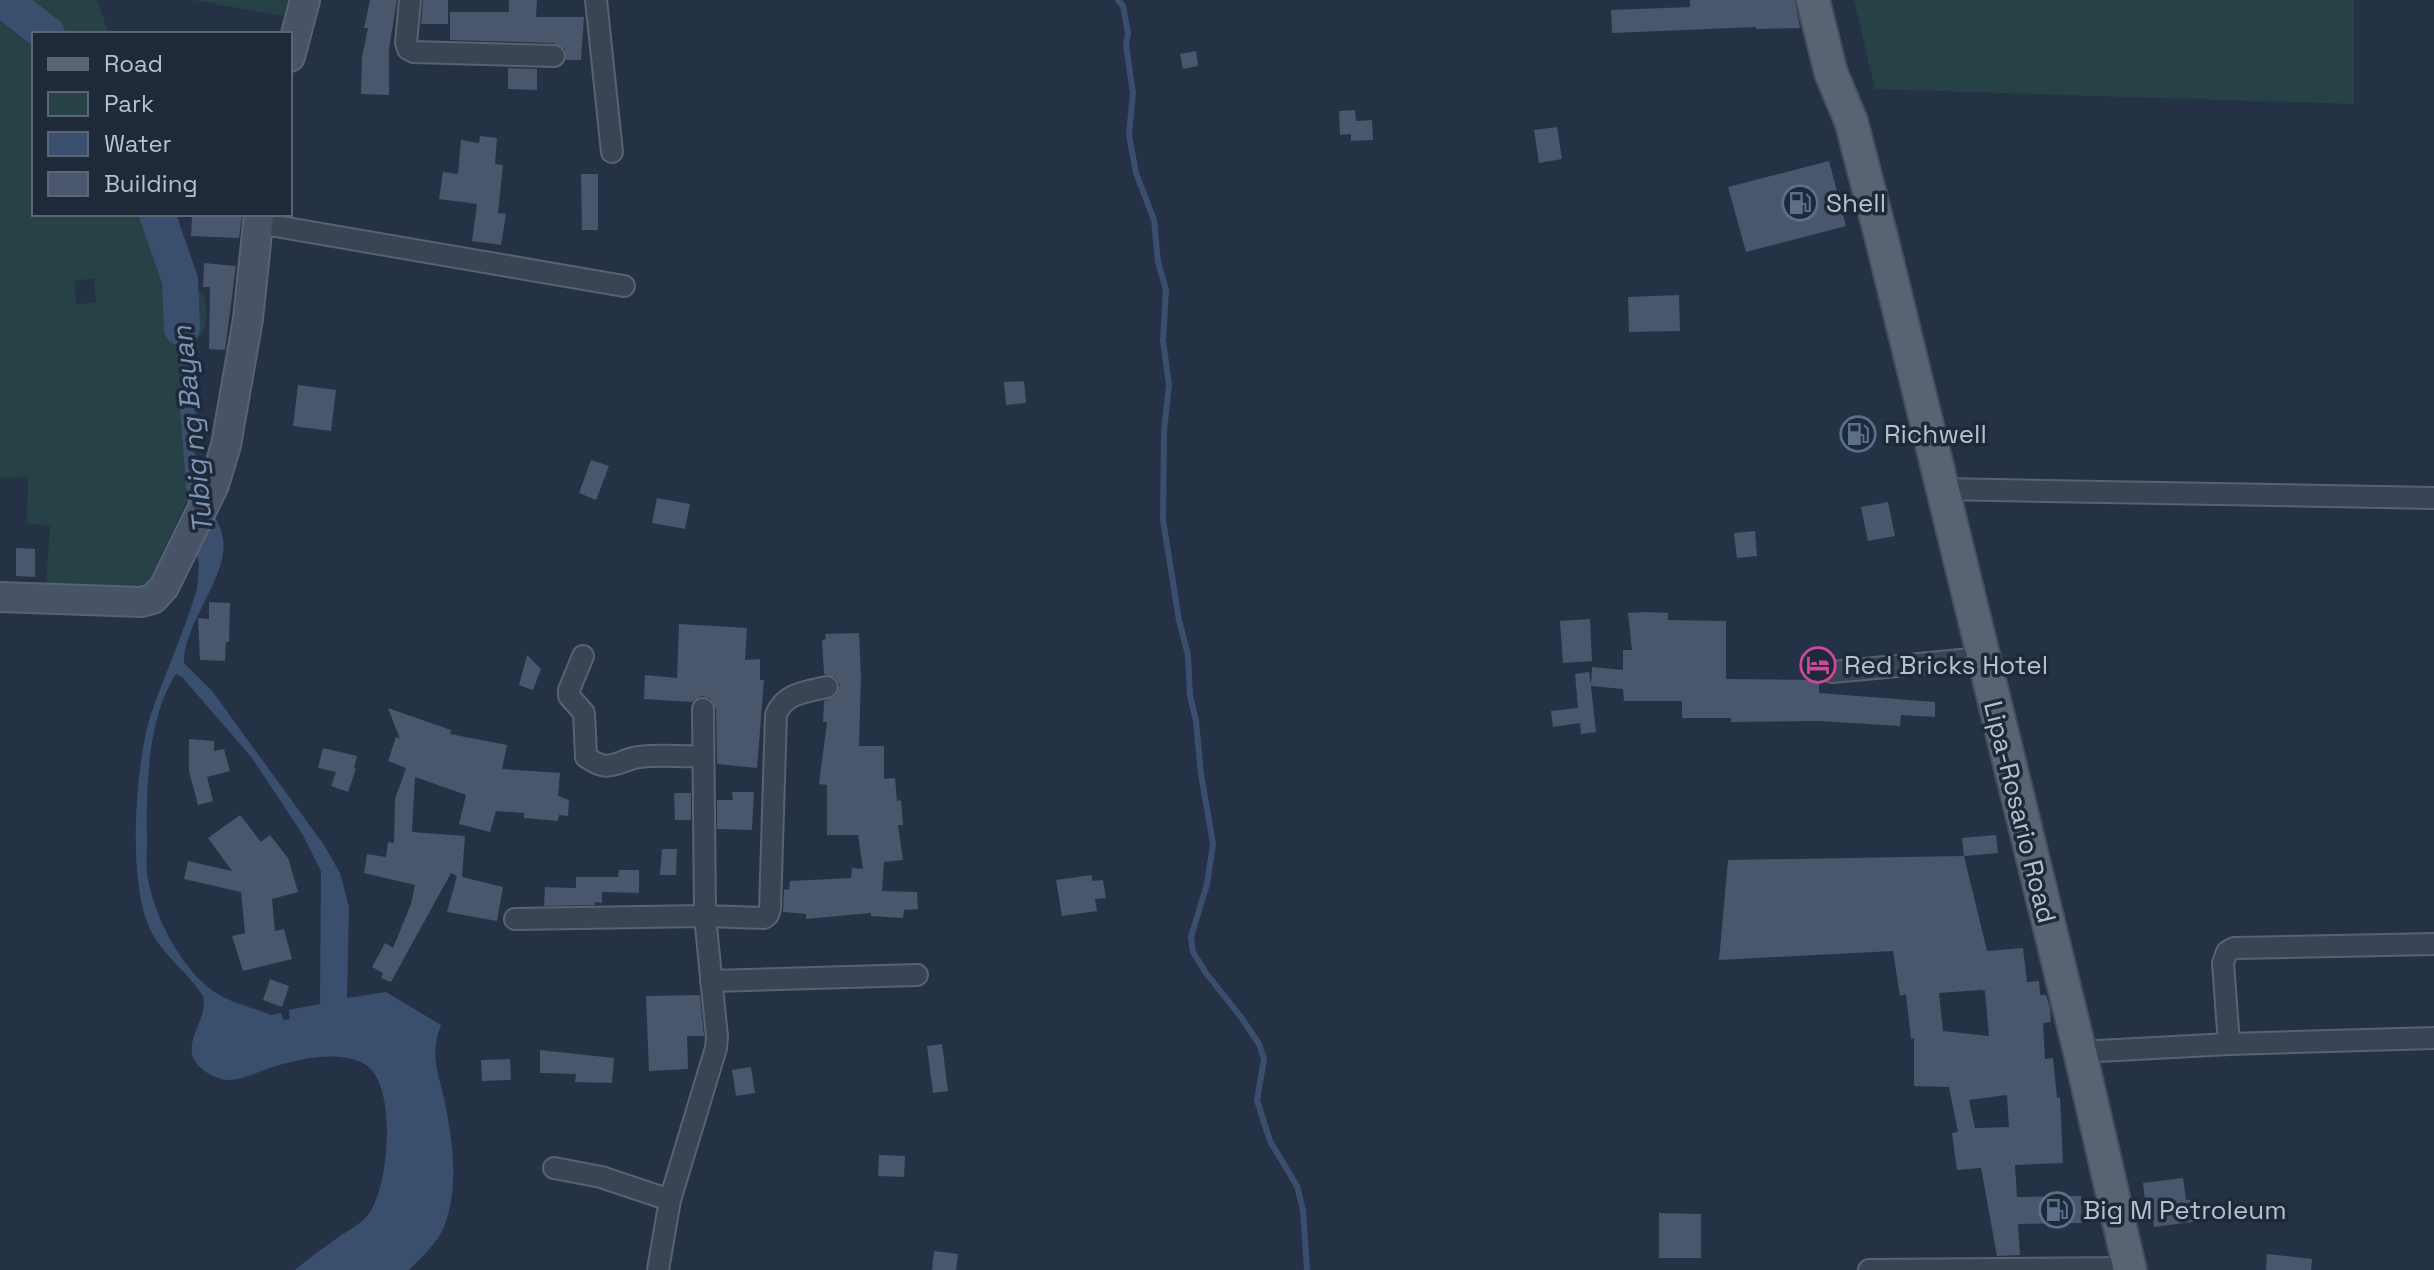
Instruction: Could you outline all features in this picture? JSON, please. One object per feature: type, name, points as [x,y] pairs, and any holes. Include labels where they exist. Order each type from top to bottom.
[{"type":"main road","name":"Lipa-Rosario Road","points":[[1813,0],[1831,73],[1851,121],[2080,1052],[2130,1269]]},
{"type":"main road","name":"Lipa-Rosario Road","points":[[1834,0],[1851,72],[1851,121]]},
{"type":"street","points":[[292,49],[305,0]]},
{"type":"street","points":[[410,0],[406,43],[408,49],[414,52],[554,56]]},
{"type":"street","points":[[596,0],[612,152]]},
{"type":"street","points":[[0,597],[141,602],[159,594],[214,485],[224,455],[253,284],[259,218],[624,286]]},
{"type":"street","points":[[1942,489],[2434,498]]},
{"type":"street","points":[[583,656],[569,696],[584,713],[586,757],[595,764],[609,765],[622,764],[637,757],[703,756]]},
{"type":"street","points":[[1832,672],[1983,658]]},
{"type":"street","points":[[515,919],[764,918],[768,915],[776,715],[780,705],[789,697],[827,687]]},
{"type":"street","points":[[658,1270],[670,1200],[717,1037],[705,916],[703,709]]},
{"type":"street","points":[[2229,1044],[2223,963],[2227,952],[2234,948],[2434,944]]},
{"type":"street","points":[[711,981],[917,975]]},
{"type":"street","points":[[2080,1052],[2434,1038]]},
{"type":"street","points":[[554,1168],[601,1177],[670,1200]]},
{"type":"street","points":[[1869,1270],[2130,1269]]},
{"type":"green space","points":[[0,0],[97,0],[108,32],[32,32],[32,216],[169,216],[188,272],[187,280],[204,295],[207,315],[205,327],[193,347],[198,403],[196,448],[201,495],[195,460],[191,342],[180,284],[180,409],[187,500],[146,586],[46,586],[50,526],[27,523],[28,477],[0,478]],"holes":[[[94,278],[96,303],[76,304],[74,281]]]},
{"type":"green space","points":[[193,0],[293,0],[284,16]]},
{"type":"green space","points":[[1854,0],[2354,0],[2354,104],[1875,89]]},
{"type":"water","points":[[180,280],[194,371],[196,475],[203,496],[218,522],[223,542],[220,568],[194,623],[184,663],[212,691],[324,845],[340,873],[349,907],[347,998],[386,992],[441,1025],[436,1062],[452,1145],[452,1195],[441,1233],[409,1270],[295,1270],[359,1223],[375,1202],[381,1184],[387,1138],[383,1094],[376,1076],[356,1060],[334,1057],[298,1060],[230,1080],[205,1071],[192,1051],[204,1005],[203,996],[155,938],[143,908],[136,852],[141,760],[152,711],[197,589],[199,565],[187,500],[180,409]],"holes":[[[176,674],[182,677],[252,758],[303,835],[321,871],[320,1004],[289,1010],[290,1019],[283,1020],[281,1013],[271,1015],[239,1004],[209,988],[179,954],[153,898],[146,863],[150,755],[166,692]]]},
{"type":"building","points":[[370,0],[397,0],[389,49],[389,95],[361,94],[362,57],[368,28],[364,28]]},
{"type":"building","points":[[423,0],[448,0],[448,24],[421,24]]},
{"type":"building","points":[[509,0],[537,0],[536,17],[584,17],[581,60],[566,60],[565,49],[554,43],[450,40],[450,12],[509,12]]},
{"type":"building","points":[[1690,0],[1795,0],[1800,28],[1612,33],[1611,10],[1690,7]]},
{"type":"building","points":[[1196,51],[1198,66],[1183,69],[1180,54]]},
{"type":"building","points":[[508,68],[537,69],[537,90],[508,89]]},
{"type":"building","points":[[1355,110],[1356,121],[1372,120],[1373,140],[1351,141],[1351,134],[1340,135],[1339,111]]},
{"type":"building","points":[[1557,127],[1562,159],[1539,163],[1534,130]]},
{"type":"building","points":[[480,136],[497,138],[495,164],[503,165],[498,213],[506,214],[501,245],[472,241],[477,204],[439,199],[443,172],[458,174],[461,140],[479,143]]},
{"type":"building","name":"Shell","points":[[1829,161],[1846,226],[1746,252],[1728,187]]},
{"type":"building","points":[[581,174],[598,174],[598,230],[582,230]]},
{"type":"building","points":[[242,216],[239,238],[191,236],[192,217]]},
{"type":"building","points":[[204,263],[236,266],[225,350],[209,349],[210,287],[203,287]]},
{"type":"building","points":[[1679,295],[1680,331],[1629,332],[1628,297]]},
{"type":"building","points":[[1024,381],[1026,403],[1006,405],[1004,382]]},
{"type":"building","points":[[298,385],[336,390],[331,431],[293,426]]},
{"type":"building","points":[[591,460],[609,466],[596,500],[579,493]]},
{"type":"building","points":[[657,498],[690,504],[685,529],[652,523]]},
{"type":"building","points":[[1888,502],[1895,536],[1868,541],[1861,507]]},
{"type":"building","points":[[1755,531],[1757,556],[1737,558],[1734,533]]},
{"type":"building","points":[[16,548],[35,549],[35,577],[16,576]]},
{"type":"building","points":[[209,602],[230,603],[225,661],[200,660],[198,618],[209,619]]},
{"type":"building","points":[[1628,613],[1668,613],[1668,620],[1726,621],[1726,679],[1819,680],[1819,693],[1935,702],[1935,717],[1901,715],[1900,726],[1682,718],[1682,701],[1624,701],[1623,689],[1591,686],[1596,732],[1581,734],[1580,723],[1553,727],[1551,711],[1578,708],[1575,674],[1589,672],[1591,685],[1592,667],[1623,670],[1623,650],[1632,650]]},
{"type":"building","points":[[1590,619],[1592,661],[1563,663],[1560,621]]},
{"type":"building","points":[[679,624],[747,628],[745,660],[760,659],[760,680],[764,680],[757,768],[717,764],[716,709],[710,698],[702,696],[692,702],[644,699],[645,675],[677,678]]},
{"type":"building","points":[[859,633],[859,746],[884,746],[884,779],[895,778],[897,801],[901,800],[903,825],[898,825],[903,860],[884,862],[882,891],[917,892],[918,909],[904,910],[903,918],[871,916],[871,913],[806,919],[806,914],[783,912],[784,889],[789,890],[790,881],[851,878],[852,868],[863,869],[858,835],[827,835],[827,785],[819,784],[827,722],[823,722],[824,701],[836,696],[840,685],[836,678],[824,674],[822,640],[826,639],[825,634]]},
{"type":"building","points":[[527,655],[541,669],[533,690],[519,685]]},
{"type":"building","points":[[388,708],[451,730],[450,734],[507,745],[502,769],[560,773],[558,796],[569,800],[568,816],[559,815],[558,821],[524,818],[524,813],[496,811],[490,832],[459,824],[466,795],[415,777],[412,832],[465,836],[462,877],[503,887],[497,921],[447,912],[457,876],[451,873],[391,982],[381,978],[383,973],[372,967],[385,943],[393,948],[411,904],[415,885],[364,873],[367,854],[386,857],[388,842],[394,843],[395,799],[406,768],[388,761],[396,737],[400,739]]},
{"type":"building","points":[[189,739],[214,741],[214,751],[224,749],[230,771],[207,777],[213,801],[198,805],[189,771]]},
{"type":"building","points":[[323,748],[357,756],[348,792],[331,786],[336,772],[318,768]]},
{"type":"building","points":[[732,792],[754,792],[752,830],[717,829],[717,800],[733,800]]},
{"type":"building","points":[[674,793],[691,793],[691,820],[675,820]]},
{"type":"building","points":[[240,815],[261,842],[270,835],[288,858],[298,892],[272,899],[275,931],[284,929],[292,959],[243,971],[232,936],[245,933],[241,892],[184,879],[188,861],[232,871],[208,838]]},
{"type":"building","points":[[1996,835],[1998,853],[1964,856],[1962,838]]},
{"type":"building","points":[[662,849],[677,849],[676,875],[660,875]]},
{"type":"building","points":[[1964,856],[1987,951],[2023,948],[2027,982],[2039,981],[2040,995],[2046,995],[2050,1008],[2051,1022],[2043,1023],[2045,1059],[2053,1058],[2057,1098],[2060,1097],[2063,1163],[2015,1165],[2017,1197],[2081,1196],[2082,1223],[2018,1224],[2020,1255],[1997,1256],[1981,1168],[1957,1170],[1952,1133],[1958,1132],[1949,1087],[1914,1086],[1914,1038],[1911,1039],[1906,994],[1900,996],[1893,951],[1719,960],[1728,860]],"holes":[[[1985,991],[1989,1036],[1943,1031],[1939,993]],[[2007,1095],[2009,1127],[1975,1128],[1969,1100]]]},
{"type":"building","points":[[619,870],[639,870],[639,893],[602,892],[602,903],[595,902],[595,905],[544,906],[545,887],[576,888],[576,877],[618,877]]},
{"type":"building","points":[[1092,875],[1092,881],[1103,880],[1106,898],[1095,899],[1097,911],[1062,916],[1056,880]]},
{"type":"building","points":[[270,979],[289,986],[282,1007],[263,1000]]},
{"type":"building","points":[[700,995],[704,1036],[687,1036],[688,1069],[649,1071],[646,996]]},
{"type":"building","points":[[942,1044],[948,1091],[933,1093],[927,1046]]},
{"type":"building","points":[[540,1050],[614,1058],[612,1083],[575,1082],[576,1074],[540,1073]]},
{"type":"building","points":[[510,1059],[511,1080],[482,1081],[481,1060]]},
{"type":"building","points":[[751,1067],[755,1093],[736,1096],[732,1070]]},
{"type":"building","points":[[879,1155],[905,1156],[904,1177],[878,1176]]},
{"type":"building","points":[[2183,1178],[2186,1200],[2197,1199],[2200,1221],[2154,1227],[2150,1199],[2145,1200],[2143,1183]]},
{"type":"building","points":[[1659,1213],[1701,1214],[1701,1258],[1659,1258]]},
{"type":"building","points":[[934,1251],[958,1254],[956,1270],[932,1270]]},
{"type":"building","points":[[2267,1254],[2312,1259],[2311,1270],[2266,1270]]},
{"type":"waterway","name":"Tubig ng Bayan","points":[[3,0],[44,32]]},
{"type":"waterway","points":[[1118,0],[1123,6],[1128,33],[1126,45],[1133,93],[1129,135],[1136,173],[1154,220],[1158,262],[1166,290],[1163,341],[1169,385],[1164,431],[1163,520],[1179,620],[1188,655],[1190,695],[1213,844],[1207,884],[1191,937],[1193,952],[1259,1044],[1264,1059],[1257,1100],[1270,1141],[1297,1186],[1303,1210],[1307,1270]]},
{"type":"waterway","name":"Tubig ng Bayan","points":[[158,216],[180,280],[182,328]]},
{"type":"place","name":"Shell","points":[[1800,203]]},
{"type":"place","name":"Richwell","points":[[1858,434]]},
{"type":"place","name":"Red Bricks Hotel","points":[[1818,665]]},
{"type":"place","name":"Big M Petroleum","points":[[2057,1210]]}]
